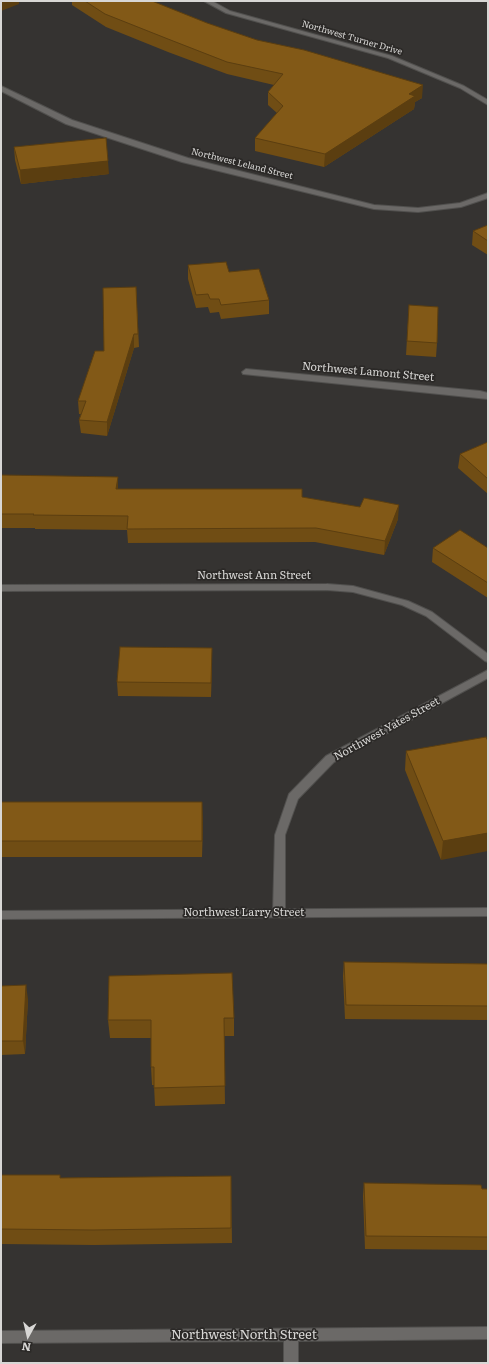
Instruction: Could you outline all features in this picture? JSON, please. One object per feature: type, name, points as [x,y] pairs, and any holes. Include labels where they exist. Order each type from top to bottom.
[{"type":"street","name":"Northwest Turner Drive","points":[[208,1],[228,12],[390,57],[462,87],[488,103]]},
{"type":"street","name":"Northwest Leland Street","points":[[1,88],[69,122],[184,160],[374,207],[418,210],[461,205],[488,195]]},
{"type":"street","name":"Northwest Lamont Street","points":[[246,372],[480,394],[488,396]]},
{"type":"street","name":"Northwest Ann Street","points":[[1,588],[326,587],[353,589],[405,603],[429,614],[488,659]]},
{"type":"street","name":"Northwest Yates Street","points":[[278,913],[280,835],[294,797],[330,759],[488,674]]},
{"type":"street","name":"Northwest Larry Street","points":[[1,915],[488,912]]},
{"type":"street","name":"Northwest North Street","points":[[1,1337],[488,1334]]},
{"type":"street","points":[[291,1335],[292,1363]]},
{"type":"building","points":[[85,1],[152,1],[207,23],[257,40],[304,50],[423,85],[409,94],[415,96],[325,154],[255,138],[283,106],[268,92],[283,74],[227,62],[105,14]]},
{"type":"building","points":[[106,138],[108,161],[20,170],[14,147]]},
{"type":"building","points":[[488,225],[488,241],[473,231]]},
{"type":"building","points":[[226,262],[229,272],[259,269],[269,300],[221,305],[219,299],[210,299],[208,294],[196,295],[188,265]]},
{"type":"building","points":[[136,287],[138,334],[134,334],[107,422],[79,420],[86,401],[78,401],[95,351],[104,351],[103,288]]},
{"type":"building","points":[[409,305],[438,307],[437,343],[407,341]]},
{"type":"building","points":[[488,442],[488,479],[460,454]]},
{"type":"building","points":[[1,475],[118,477],[116,489],[302,489],[302,497],[360,507],[364,498],[399,505],[385,541],[316,528],[127,529],[128,516],[1,514]]},
{"type":"building","points":[[460,530],[488,548],[488,583],[433,548]]},
{"type":"building","points":[[120,647],[212,648],[211,683],[117,682]]},
{"type":"building","points":[[486,737],[488,741],[488,833],[443,841],[406,751]]},
{"type":"building","points":[[1,802],[202,802],[202,841],[1,841]]},
{"type":"building","points":[[344,962],[488,964],[488,1006],[346,1005]]},
{"type":"building","points":[[232,973],[234,1018],[224,1018],[225,1086],[154,1088],[154,1067],[151,1067],[151,1020],[108,1020],[109,976]]},
{"type":"building","points":[[26,985],[23,1041],[1,1041],[1,986]]},
{"type":"building","points":[[1,1175],[60,1175],[60,1178],[231,1176],[231,1228],[93,1230],[1,1229]]},
{"type":"building","points":[[364,1183],[481,1185],[482,1189],[488,1189],[488,1237],[366,1236]]}]
